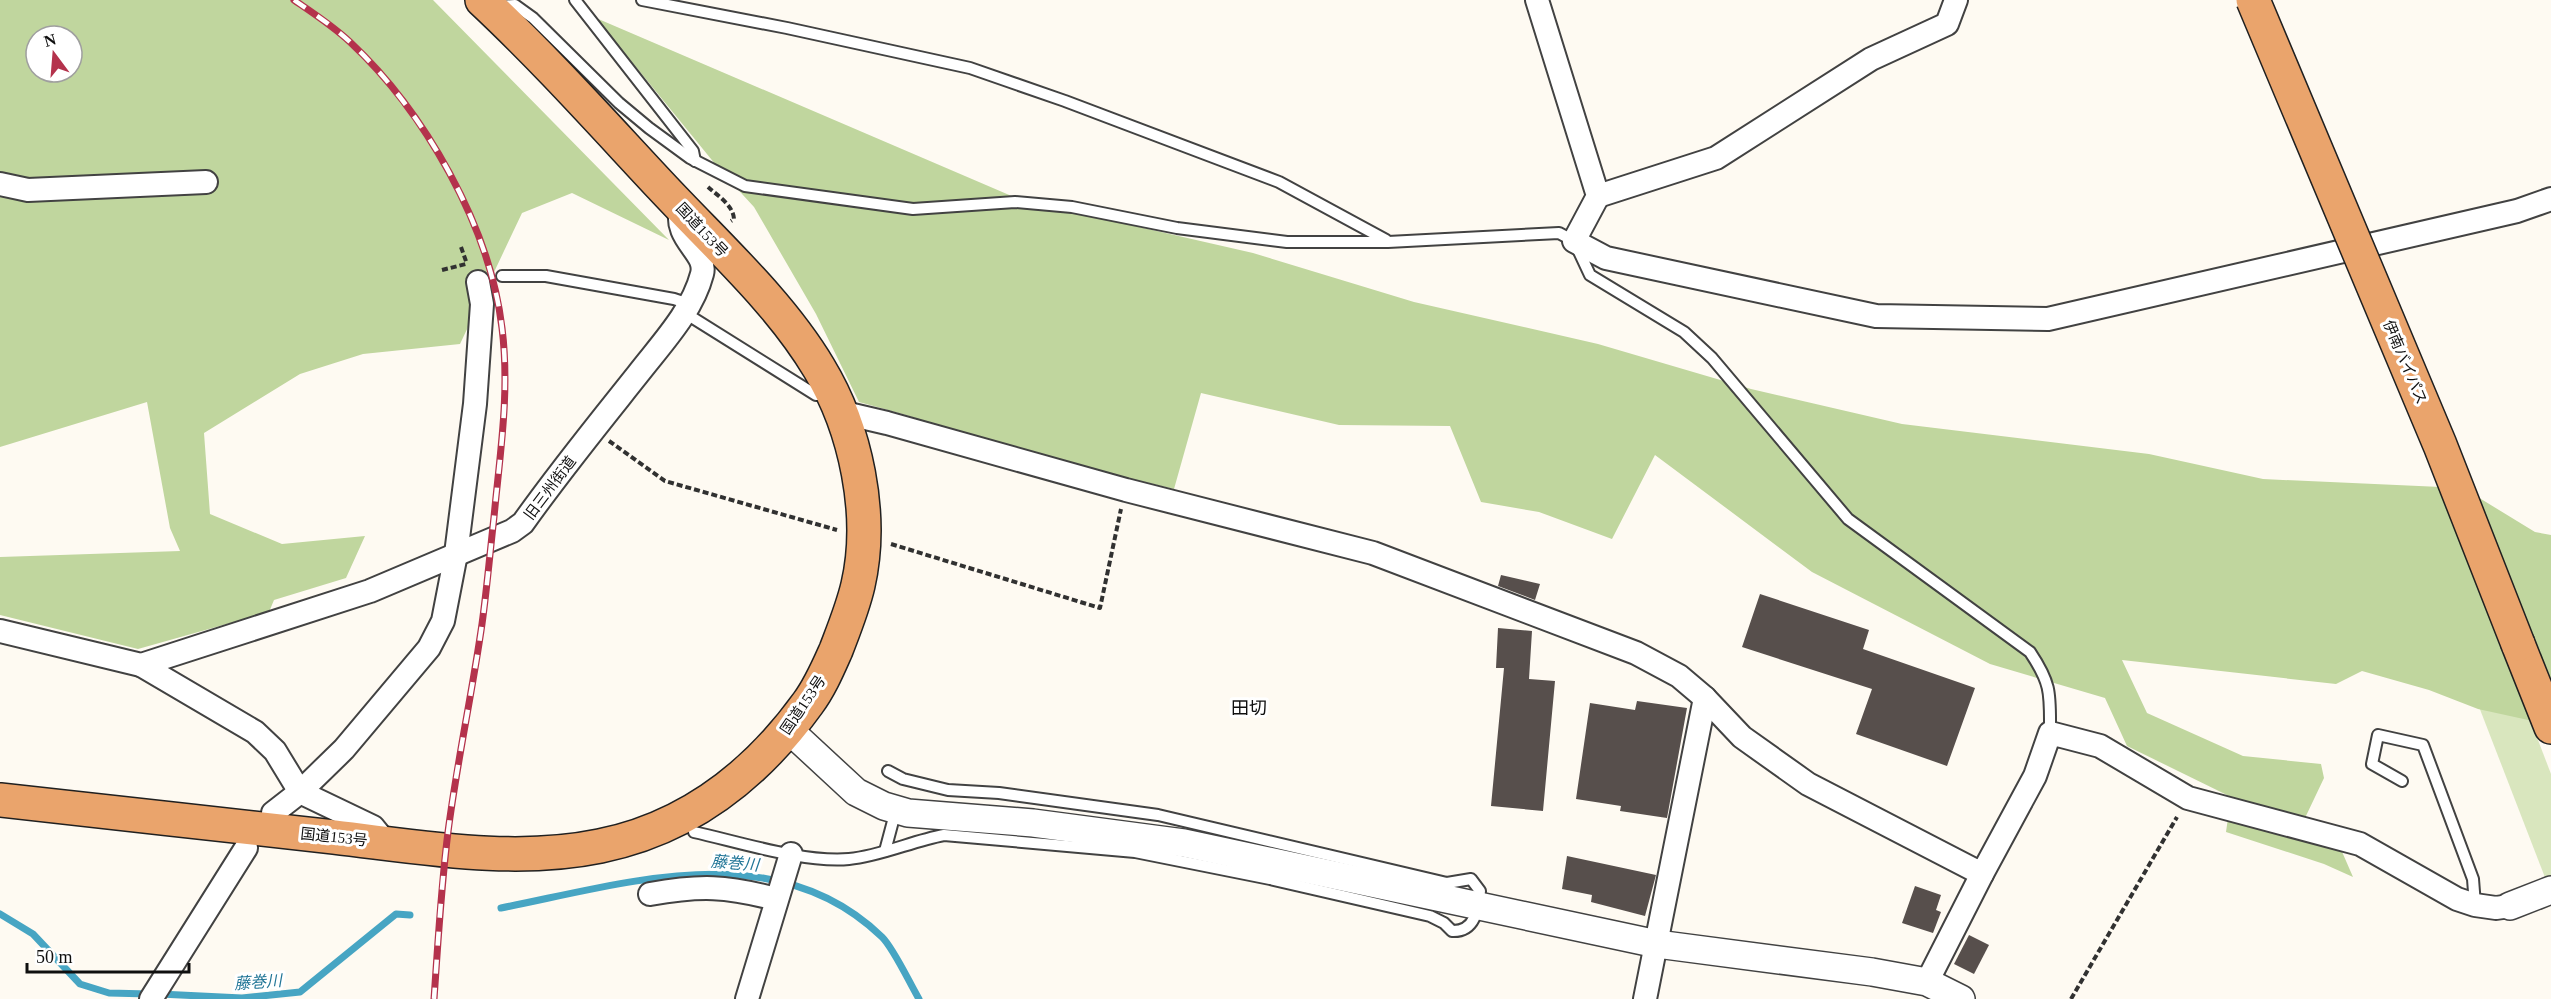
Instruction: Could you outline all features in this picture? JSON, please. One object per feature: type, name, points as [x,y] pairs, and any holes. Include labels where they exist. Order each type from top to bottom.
[{"type":"highway","name":"伊南バイパス","points":[[2253,0],[2435,434],[2551,727]]},
{"type":"highway","name":"国道153号","points":[[0,800],[386,843],[493,853],[547,853],[600,846],[678,820],[728,789],[752,770],[789,730],[815,694],[830,664],[858,584],[863,516],[854,458],[837,404],[820,370],[777,309],[486,4]]},
{"type":"street","points":[[1537,0],[1598,196]]},
{"type":"street","points":[[1956,0],[1947,24],[1871,59],[1716,158],[1598,196],[1574,241],[1606,258],[1876,316],[2048,319],[2517,211],[2551,199]]},
{"type":"street","points":[[0,184],[28,190],[206,182]]},
{"type":"street","name":"旧三州街道","points":[[141,665],[370,591],[512,531],[523,523],[687,309],[703,271],[700,258],[679,226],[681,208]]},
{"type":"street","points":[[273,813],[300,792],[344,749],[429,648],[443,621],[456,554],[476,393],[482,304],[473,273]]},
{"type":"street","points":[[837,404],[887,423],[1126,490],[1373,553],[1636,653],[1678,676],[1705,698],[1742,737],[1808,784],[1982,874]]},
{"type":"street","points":[[0,631],[141,665],[255,732],[275,751],[300,792],[373,827],[386,843]]},
{"type":"street","points":[[1645,999],[1705,698]]},
{"type":"street","points":[[789,730],[856,792],[884,806],[908,813],[1033,823],[1184,843],[1657,944],[1872,972],[1927,982],[1961,999]]},
{"type":"street","points":[[1927,982],[1982,874],[2036,776],[2050,733],[2100,746],[2188,798],[2360,844],[2457,899],[2475,905],[2496,908],[2511,906],[2551,890]]},
{"type":"street","points":[[151,999],[246,848]]},
{"type":"street","points":[[747,999],[789,862]]},
{"type":"street","points":[[650,894],[692,887],[739,889],[777,896]]},
{"type":"lane","points":[[575,0],[693,151],[695,161]]},
{"type":"lane","points":[[642,0],[787,28],[970,69],[1065,100],[1279,182],[1388,242]]},
{"type":"lane","points":[[486,4],[515,5],[533,18],[619,103],[695,161],[745,186],[913,209],[1015,202],[1072,207],[1177,228],[1287,242],[1388,242],[1559,234],[1574,241],[1590,275],[1684,332],[1712,358],[1848,519],[2030,652],[2045,674],[2050,733]]},
{"type":"lane","points":[[502,276],[546,276],[674,299],[816,395],[837,404]]},
{"type":"lane","points":[[2402,782],[2372,764],[2378,735],[2424,745],[2473,879],[2475,905]]},
{"type":"lane","points":[[694,832],[789,862],[849,859],[885,851],[920,839],[944,835],[1135,852],[1270,879],[1430,916],[1444,923],[1452,931],[1460,931],[1470,925],[1474,921],[1478,907],[1480,891],[1471,879],[1447,883],[1158,815],[999,793],[948,790],[903,779],[888,771]]},
{"type":"lane","points":[[900,790],[903,779]]},
{"type":"lane","points":[[885,851],[893,821]]},
{"type":"path","points":[[442,270],[473,273]]},
{"type":"path","points":[[594,430],[665,481],[842,532]]},
{"type":"path","points":[[891,544],[1100,608],[1126,490]]},
{"type":"path","points":[[2071,999],[2188,798]]},
{"type":"green space","points":[[0,0],[433,0],[669,240],[572,193],[522,213],[460,344],[363,354],[300,374],[204,433],[210,514],[282,544],[365,536],[346,578],[274,600],[269,612],[138,649],[0,615],[0,557],[180,551],[170,528],[147,402],[0,447]]},
{"type":"green space","points":[[596,18],[1021,200],[1253,253],[1414,302],[1598,344],[1751,389],[1902,424],[2149,454],[2263,479],[2463,488],[2535,532],[2551,535],[2551,725],[2478,709],[2429,690],[2362,671],[2336,684],[2122,660],[2147,713],[2243,756],[2321,764],[2324,778],[2305,818],[2333,831],[2353,877],[2324,864],[2226,832],[2231,797],[2127,746],[2105,698],[1990,664],[1812,572],[1655,455],[1612,539],[1539,512],[1481,502],[1450,426],[1339,425],[1201,393],[1174,489],[1023,453],[859,402],[816,314],[754,207],[720,170]]},
{"type":"green space","points":[[2452,637],[2501,643],[2551,774],[2551,893]]},
{"type":"building","points":[[1501,575],[1540,584],[1535,600],[1498,586]]},
{"type":"building","points":[[1760,594],[1869,630],[1863,649],[1975,688],[1947,766],[1856,734],[1872,689],[1742,647]]},
{"type":"building","points":[[1498,628],[1532,631],[1529,679],[1555,681],[1543,811],[1491,806],[1504,668],[1496,668]]},
{"type":"building","points":[[1637,701],[1687,708],[1667,818],[1620,811],[1621,806],[1576,799],[1590,703],[1635,710]]},
{"type":"building","points":[[1567,856],[1656,875],[1645,916],[1591,902],[1592,895],[1562,889]]},
{"type":"building","points":[[1915,886],[1941,895],[1936,910],[1941,912],[1933,933],[1902,923]]},
{"type":"building","points":[[1969,935],[1989,945],[1974,974],[1954,964]]},
{"type":"waterway","name":"藤巻川","points":[[501,908],[649,879],[699,874],[748,876],[796,885],[840,905],[882,937],[919,999]]},
{"type":"waterway","name":"藤巻川","points":[[0,914],[33,934],[80,984],[109,993],[149,994]]},
{"type":"waterway","name":"藤巻川","points":[[160,994],[242,998],[300,992],[396,914],[410,915]]},
{"type":"railway","points":[[294,0],[350,42],[403,101],[427,136],[449,173],[484,250],[495,289],[502,328],[505,399],[499,469],[482,624],[448,832],[434,999]]},
{"type":"district","name":"田切","points":[[1249,708]]}]
